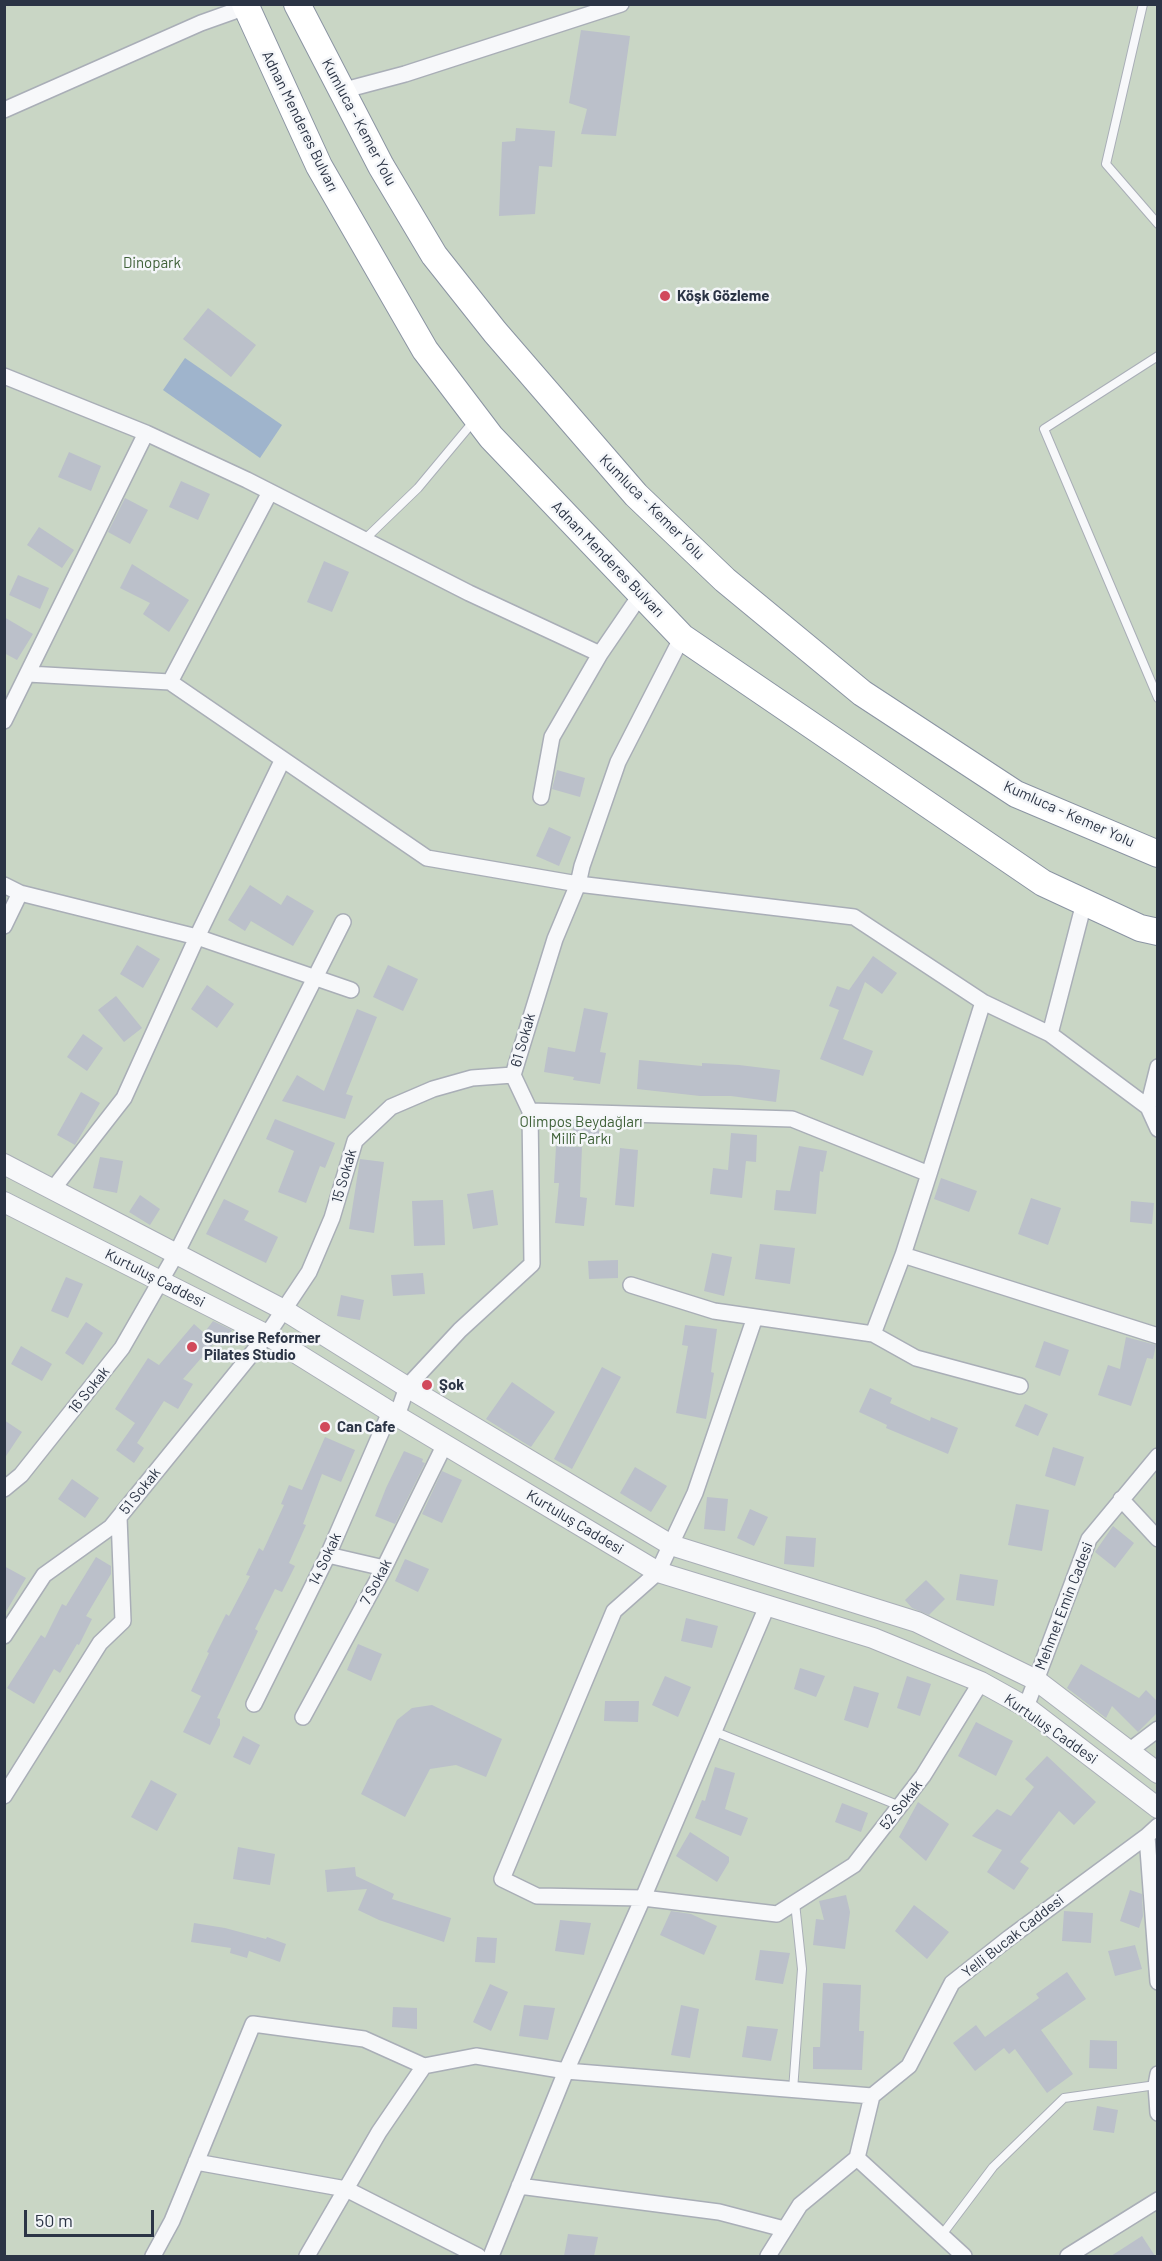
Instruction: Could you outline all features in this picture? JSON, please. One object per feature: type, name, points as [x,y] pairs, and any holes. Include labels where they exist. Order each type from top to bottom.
[{"type":"highway","name":"Kumluca - Kemer Yolu","points":[[297,4],[381,166],[434,255],[495,332],[621,478],[725,580],[862,693],[1016,794],[1158,854]]},
{"type":"highway","name":"Adnan Menderes Bulvarı","points":[[245,6],[318,166],[425,350],[491,437],[682,637],[1043,884],[1140,928],[1158,932]]},
{"type":"street","points":[[341,91],[405,74],[621,4]]},
{"type":"street","points":[[4,110],[201,23],[245,6]]},
{"type":"street","points":[[4,376],[146,433],[270,492],[469,593],[600,654]]},
{"type":"street","points":[[4,721],[146,433]]},
{"type":"street","points":[[170,682],[270,492]]},
{"type":"street","points":[[541,797],[552,737],[600,654],[641,594]]},
{"type":"street","name":"61 Sokak","points":[[393,1414],[407,1387],[460,1330],[532,1264],[530,1111],[513,1075],[555,939],[578,884],[582,866],[618,762],[682,637]]},
{"type":"street","points":[[28,674],[170,682],[282,761],[427,858],[578,884],[854,917],[983,1002],[1050,1034],[1148,1107],[1158,1130]]},
{"type":"street","points":[[52,1189],[124,1098],[197,937],[282,761]]},
{"type":"street","points":[[4,885],[20,892],[197,937],[351,990]]},
{"type":"street","points":[[4,926],[20,892]]},
{"type":"street","points":[[1050,1034],[1084,903]]},
{"type":"street","name":"16 Sokak","points":[[4,1489],[21,1475],[122,1348],[176,1254],[343,922]]},
{"type":"street","points":[[873,1335],[903,1255],[983,1002]]},
{"type":"street","points":[[1148,1107],[1158,1067]]},
{"type":"street","name":"15 Sokak","points":[[267,1335],[309,1272],[332,1218],[355,1141],[391,1107],[433,1089],[472,1078],[513,1075]]},
{"type":"street","points":[[530,1111],[792,1119],[929,1174]]},
{"type":"street","name":"Kurtuluş Caddesi","points":[[4,1164],[284,1310],[407,1387],[671,1545],[917,1622],[1036,1680],[1158,1773]]},
{"type":"street","name":"Kurtuluş Caddesi","points":[[4,1202],[267,1335],[393,1414],[658,1572],[873,1638],[981,1682],[1026,1707],[1158,1808]]},
{"type":"street","points":[[903,1255],[1158,1336]]},
{"type":"street","points":[[631,1286],[714,1311],[873,1335],[916,1358],[1020,1386]]},
{"type":"street","points":[[643,1898],[537,1896],[502,1879],[614,1611],[658,1572],[671,1545],[694,1493],[755,1317]]},
{"type":"street","name":"51 Sokak","points":[[4,1636],[44,1575],[111,1527],[267,1335]]},
{"type":"street","name":"14 Sokak","points":[[254,1704],[328,1555],[393,1414]]},
{"type":"street","name":"7 Sokak","points":[[303,1717],[384,1568],[445,1444]]},
{"type":"street","name":"Mehmet Emin Cadesi","points":[[1026,1707],[1089,1539],[1158,1456]]},
{"type":"street","points":[[1121,1499],[1158,1539]]},
{"type":"street","points":[[4,1796],[100,1643],[123,1621],[119,1517]]},
{"type":"street","points":[[328,1555],[384,1568]]},
{"type":"street","points":[[491,2256],[566,2071],[643,1898],[768,1604]]},
{"type":"street","name":"52 Sokak","points":[[643,1898],[777,1914],[795,1903],[854,1865],[923,1776],[981,1682]]},
{"type":"street","points":[[1129,1751],[1158,1729]]},
{"type":"street","points":[[1153,1831],[1158,1982]]},
{"type":"street","name":"Yelli Bucak Caddesi","points":[[872,2096],[909,2066],[952,1983],[1153,1831]]},
{"type":"street","points":[[153,2256],[171,2222],[254,2024],[364,2039],[424,2066],[476,2056],[566,2071],[872,2096],[857,2158],[800,2205],[768,2256]]},
{"type":"street","points":[[307,2256],[379,2132],[424,2066]]},
{"type":"street","points":[[1157,2080],[1158,2113]]},
{"type":"street","points":[[857,2158],[964,2256]]},
{"type":"street","points":[[196,2162],[346,2189],[478,2256]]},
{"type":"street","points":[[519,2186],[719,2212],[784,2229]]},
{"type":"street","points":[[1068,2256],[1158,2200]]},
{"type":"lane","points":[[1143,4],[1106,164],[1158,224]]},
{"type":"lane","points":[[1158,356],[1044,429],[1158,698]]},
{"type":"lane","points":[[364,540],[418,488],[477,417]]},
{"type":"lane","points":[[713,1731],[900,1806]]},
{"type":"lane","points":[[793,2090],[802,1969],[795,1903]]},
{"type":"lane","points":[[941,2236],[993,2167],[1064,2098],[1157,2080]]},
{"type":"green space","name":"Olimpos Beydağları Millî Parkı","points":[[5,5],[1157,5],[1157,2256],[5,2256]]},
{"type":"water","points":[[185,358],[282,425],[260,458],[163,390]]},
{"type":"building","points":[[581,30],[630,36],[616,136],[581,134],[587,109],[569,103]]},
{"type":"building","points":[[516,128],[555,131],[552,167],[539,166],[535,214],[499,216],[502,142],[515,141]]},
{"type":"building","points":[[208,308],[256,345],[231,377],[183,339]]},
{"type":"building","points":[[69,452],[101,466],[91,491],[58,477]]},
{"type":"building","points":[[181,481],[210,494],[198,520],[169,507]]},
{"type":"building","points":[[125,498],[148,510],[130,544],[108,532]]},
{"type":"building","points":[[39,527],[74,550],[62,568],[27,545]]},
{"type":"building","points":[[324,561],[349,572],[332,612],[307,602]]},
{"type":"building","points":[[132,564],[189,600],[169,632],[143,614],[150,603],[120,588]]},
{"type":"building","points":[[18,575],[49,588],[40,609],[9,595]]},
{"type":"building","points":[[4,617],[33,634],[17,660],[4,653]]},
{"type":"building","points":[[557,770],[585,778],[580,797],[552,789]]},
{"type":"building","points":[[549,827],[571,837],[559,866],[536,856]]},
{"type":"building","points":[[250,885],[281,905],[287,895],[314,911],[293,946],[251,921],[245,931],[228,920]]},
{"type":"building","points":[[137,945],[160,959],[143,988],[120,974]]},
{"type":"building","points":[[873,956],[897,973],[882,994],[865,982],[843,1039],[873,1051],[863,1076],[820,1059],[839,1010],[829,1006],[837,986],[849,990]]},
{"type":"building","points":[[388,965],[418,979],[403,1011],[373,997]]},
{"type":"building","points":[[207,985],[234,1004],[217,1028],[191,1009]]},
{"type":"building","points":[[116,996],[142,1028],[124,1042],[98,1010]]},
{"type":"building","points":[[584,1008],[608,1013],[600,1052],[606,1053],[600,1084],[544,1072],[548,1047],[575,1052]]},
{"type":"building","points":[[357,1009],[377,1017],[346,1094],[353,1096],[345,1119],[282,1101],[297,1075],[324,1091]]},
{"type":"building","points":[[83,1034],[103,1048],[87,1071],[67,1057]]},
{"type":"building","points":[[639,1060],[702,1066],[702,1063],[739,1065],[780,1070],[776,1102],[637,1089]]},
{"type":"building","points":[[81,1092],[100,1103],[75,1145],[57,1135]]},
{"type":"building","points":[[275,1119],[335,1143],[325,1168],[320,1166],[306,1203],[278,1192],[294,1151],[266,1139]]},
{"type":"building","points":[[573,1122],[599,1123],[599,1137],[573,1137]]},
{"type":"building","points":[[731,1133],[757,1135],[756,1162],[746,1161],[742,1198],[710,1194],[713,1168],[728,1170]]},
{"type":"building","points":[[556,1146],[582,1147],[580,1197],[587,1198],[584,1226],[555,1223],[559,1183],[554,1183]]},
{"type":"building","points":[[799,1146],[827,1151],[823,1172],[820,1171],[816,1214],[774,1210],[776,1190],[790,1191]]},
{"type":"building","points":[[620,1148],[638,1150],[634,1207],[615,1205]]},
{"type":"building","points":[[100,1157],[123,1161],[117,1193],[93,1188]]},
{"type":"building","points":[[360,1159],[384,1162],[374,1233],[349,1229]]},
{"type":"building","points":[[941,1178],[977,1191],[969,1212],[934,1199]]},
{"type":"building","points":[[493,1190],[498,1225],[473,1229],[467,1194]]},
{"type":"building","points":[[140,1195],[160,1209],[150,1225],[129,1212]]},
{"type":"building","points":[[1031,1198],[1061,1208],[1048,1245],[1018,1234]]},
{"type":"building","points":[[224,1199],[249,1211],[244,1220],[278,1237],[266,1263],[206,1234]]},
{"type":"building","points":[[443,1200],[445,1245],[414,1246],[412,1201]]},
{"type":"building","points":[[1131,1201],[1154,1203],[1152,1224],[1130,1222]]},
{"type":"building","points":[[760,1244],[795,1248],[790,1284],[755,1279]]},
{"type":"building","points":[[712,1253],[732,1257],[724,1296],[704,1291]]},
{"type":"building","points":[[618,1260],[618,1278],[589,1279],[588,1261]]},
{"type":"building","points":[[423,1273],[425,1294],[393,1296],[391,1275]]},
{"type":"building","points":[[66,1277],[83,1284],[68,1318],[51,1311]]},
{"type":"building","points":[[341,1295],[364,1300],[360,1320],[337,1316]]},
{"type":"building","points":[[213,1321],[232,1330],[228,1336],[223,1333],[183,1379],[193,1384],[178,1409],[164,1401],[137,1443],[144,1448],[134,1463],[116,1450],[135,1423],[115,1409],[148,1358],[159,1365],[194,1324],[204,1333]]},
{"type":"building","points":[[86,1322],[103,1333],[83,1365],[65,1353]]},
{"type":"building","points":[[685,1325],[717,1329],[711,1372],[714,1373],[706,1419],[676,1413],[688,1346],[682,1345]]},
{"type":"building","points":[[1126,1337],[1156,1345],[1153,1359],[1147,1358],[1131,1406],[1098,1395],[1108,1365],[1120,1369]]},
{"type":"building","points":[[1044,1341],[1069,1350],[1060,1376],[1035,1367]]},
{"type":"building","points":[[21,1346],[52,1364],[42,1381],[11,1364]]},
{"type":"building","points":[[602,1367],[621,1377],[572,1469],[554,1459]]},
{"type":"building","points":[[512,1382],[555,1412],[531,1447],[486,1419]]},
{"type":"building","points":[[870,1388],[892,1398],[890,1403],[930,1421],[931,1417],[958,1428],[948,1454],[886,1428],[887,1425],[859,1412]]},
{"type":"building","points":[[1025,1404],[1048,1414],[1038,1436],[1015,1426]]},
{"type":"building","points":[[4,1420],[22,1432],[4,1459]]},
{"type":"building","points":[[325,1437],[355,1450],[341,1482],[322,1474],[303,1524],[306,1525],[289,1563],[295,1566],[282,1592],[275,1589],[255,1629],[258,1631],[217,1718],[220,1719],[220,1725],[210,1745],[183,1732],[201,1696],[191,1691],[226,1614],[229,1616],[250,1576],[246,1575],[259,1548],[263,1551],[284,1505],[281,1504],[289,1485],[302,1490]]},
{"type":"building","points":[[1053,1447],[1084,1457],[1075,1486],[1045,1476]]},
{"type":"building","points":[[404,1451],[423,1459],[422,1462],[425,1463],[395,1524],[375,1516]]},
{"type":"building","points":[[635,1467],[667,1486],[651,1512],[620,1493]]},
{"type":"building","points":[[442,1471],[462,1480],[442,1523],[422,1514]]},
{"type":"building","points":[[72,1479],[99,1498],[85,1518],[58,1499]]},
{"type":"building","points":[[707,1497],[728,1499],[725,1531],[704,1529]]},
{"type":"building","points":[[1016,1504],[1049,1510],[1042,1551],[1008,1545]]},
{"type":"building","points":[[750,1509],[768,1517],[754,1546],[737,1538]]},
{"type":"building","points":[[1113,1526],[1134,1543],[1115,1568],[1095,1552]]},
{"type":"building","points":[[786,1536],[816,1538],[814,1567],[784,1564]]},
{"type":"building","points":[[96,1557],[111,1566],[111,1574],[86,1616],[92,1619],[79,1645],[77,1644],[60,1673],[54,1669],[34,1704],[7,1688],[41,1635],[45,1638],[62,1604],[66,1606]]},
{"type":"building","points":[[405,1559],[429,1569],[418,1592],[395,1581]]},
{"type":"building","points":[[4,1566],[26,1578],[4,1615]]},
{"type":"building","points":[[960,1574],[998,1580],[994,1606],[956,1600]]},
{"type":"building","points":[[926,1580],[945,1599],[929,1615],[912,1608],[905,1600]]},
{"type":"building","points":[[686,1618],[718,1626],[712,1648],[681,1641]]},
{"type":"building","points":[[358,1644],[382,1654],[371,1681],[347,1670]]},
{"type":"building","points":[[1081,1664],[1139,1698],[1146,1690],[1158,1702],[1158,1712],[1138,1732],[1112,1706],[1106,1718],[1067,1688]]},
{"type":"building","points":[[800,1668],[825,1676],[816,1697],[794,1689]]},
{"type":"building","points":[[665,1676],[691,1687],[678,1717],[652,1705]]},
{"type":"building","points":[[907,1676],[931,1684],[920,1716],[897,1708]]},
{"type":"building","points":[[854,1686],[879,1693],[868,1728],[844,1720]]},
{"type":"building","points":[[605,1701],[639,1701],[638,1722],[604,1721]]},
{"type":"building","points":[[432,1705],[502,1739],[486,1777],[456,1765],[430,1769],[405,1817],[361,1794],[397,1720],[412,1708]]},
{"type":"building","points":[[976,1722],[1013,1741],[996,1776],[958,1756]]},
{"type":"building","points":[[243,1736],[260,1745],[250,1765],[233,1757]]},
{"type":"building","points":[[1047,1756],[1096,1802],[1074,1825],[1059,1811],[1020,1862],[1029,1868],[1014,1890],[987,1872],[1002,1850],[972,1836],[997,1809],[1011,1816],[1034,1787],[1025,1779]]},
{"type":"building","points":[[715,1767],[735,1773],[725,1809],[748,1818],[741,1836],[695,1818],[702,1800],[705,1801]]},
{"type":"building","points":[[151,1780],[177,1794],[157,1831],[131,1817]]},
{"type":"building","points":[[918,1802],[949,1824],[926,1861],[899,1837]]},
{"type":"building","points":[[842,1803],[868,1813],[861,1832],[835,1822]]},
{"type":"building","points":[[690,1832],[729,1857],[729,1862],[717,1882],[676,1856]]},
{"type":"building","points":[[238,1847],[275,1854],[270,1885],[233,1879]]},
{"type":"building","points":[[355,1867],[356,1876],[394,1894],[392,1899],[451,1918],[444,1942],[379,1920],[358,1910],[367,1889],[327,1892],[325,1870]]},
{"type":"building","points":[[1130,1890],[1142,1894],[1143,1916],[1139,1928],[1120,1921]]},
{"type":"building","points":[[846,1895],[850,1912],[845,1949],[813,1945],[816,1919],[824,1920],[819,1901]]},
{"type":"building","points":[[914,1905],[949,1932],[927,1959],[895,1931]]},
{"type":"building","points":[[671,1911],[691,1914],[717,1926],[704,1955],[660,1935]]},
{"type":"building","points":[[1064,1911],[1093,1913],[1091,1943],[1062,1941]]},
{"type":"building","points":[[560,1920],[591,1923],[584,1955],[555,1951]]},
{"type":"building","points":[[194,1923],[225,1928],[266,1939],[267,1937],[286,1944],[280,1962],[249,1951],[247,1958],[230,1953],[231,1948],[191,1942]]},
{"type":"building","points":[[477,1937],[497,1938],[495,1963],[475,1962]]},
{"type":"building","points":[[1135,1945],[1142,1969],[1115,1976],[1108,1951]]},
{"type":"building","points":[[760,1950],[790,1953],[783,1984],[755,1980]]},
{"type":"building","points":[[1067,1972],[1086,1999],[1041,2030],[1073,2074],[1047,2093],[1015,2049],[1009,2054],[1004,2048],[975,2071],[953,2043],[976,2025],[985,2037],[1039,1998],[1036,1994]]},
{"type":"building","points":[[823,1983],[861,1985],[859,2031],[864,2031],[862,2070],[813,2069],[813,2047],[820,2047]]},
{"type":"building","points":[[490,1984],[508,1992],[491,2031],[473,2022]]},
{"type":"building","points":[[524,2005],[555,2008],[548,2040],[519,2036]]},
{"type":"building","points":[[681,2005],[699,2009],[690,2058],[671,2055]]},
{"type":"building","points":[[393,2007],[417,2008],[417,2029],[392,2027]]},
{"type":"building","points":[[747,2026],[778,2029],[771,2061],[742,2057]]},
{"type":"building","points":[[1090,2040],[1117,2041],[1117,2069],[1089,2068]]},
{"type":"building","points":[[1097,2106],[1118,2110],[1114,2133],[1093,2130]]},
{"type":"building","points":[[568,2234],[598,2237],[594,2256],[564,2256]]},
{"type":"building","points":[[1142,2236],[1155,2256],[1111,2256]]},
{"type":"place","name":"Köşk Gözleme","points":[[665,296]]},
{"type":"place","name":"Sunrise Reformer Pilates Studio","points":[[192,1347]]},
{"type":"place","name":"Şok","points":[[427,1385]]},
{"type":"place","name":"Can Cafe","points":[[325,1427]]},
{"type":"park label","name":"Dinopark","points":[[152,263]]}]
